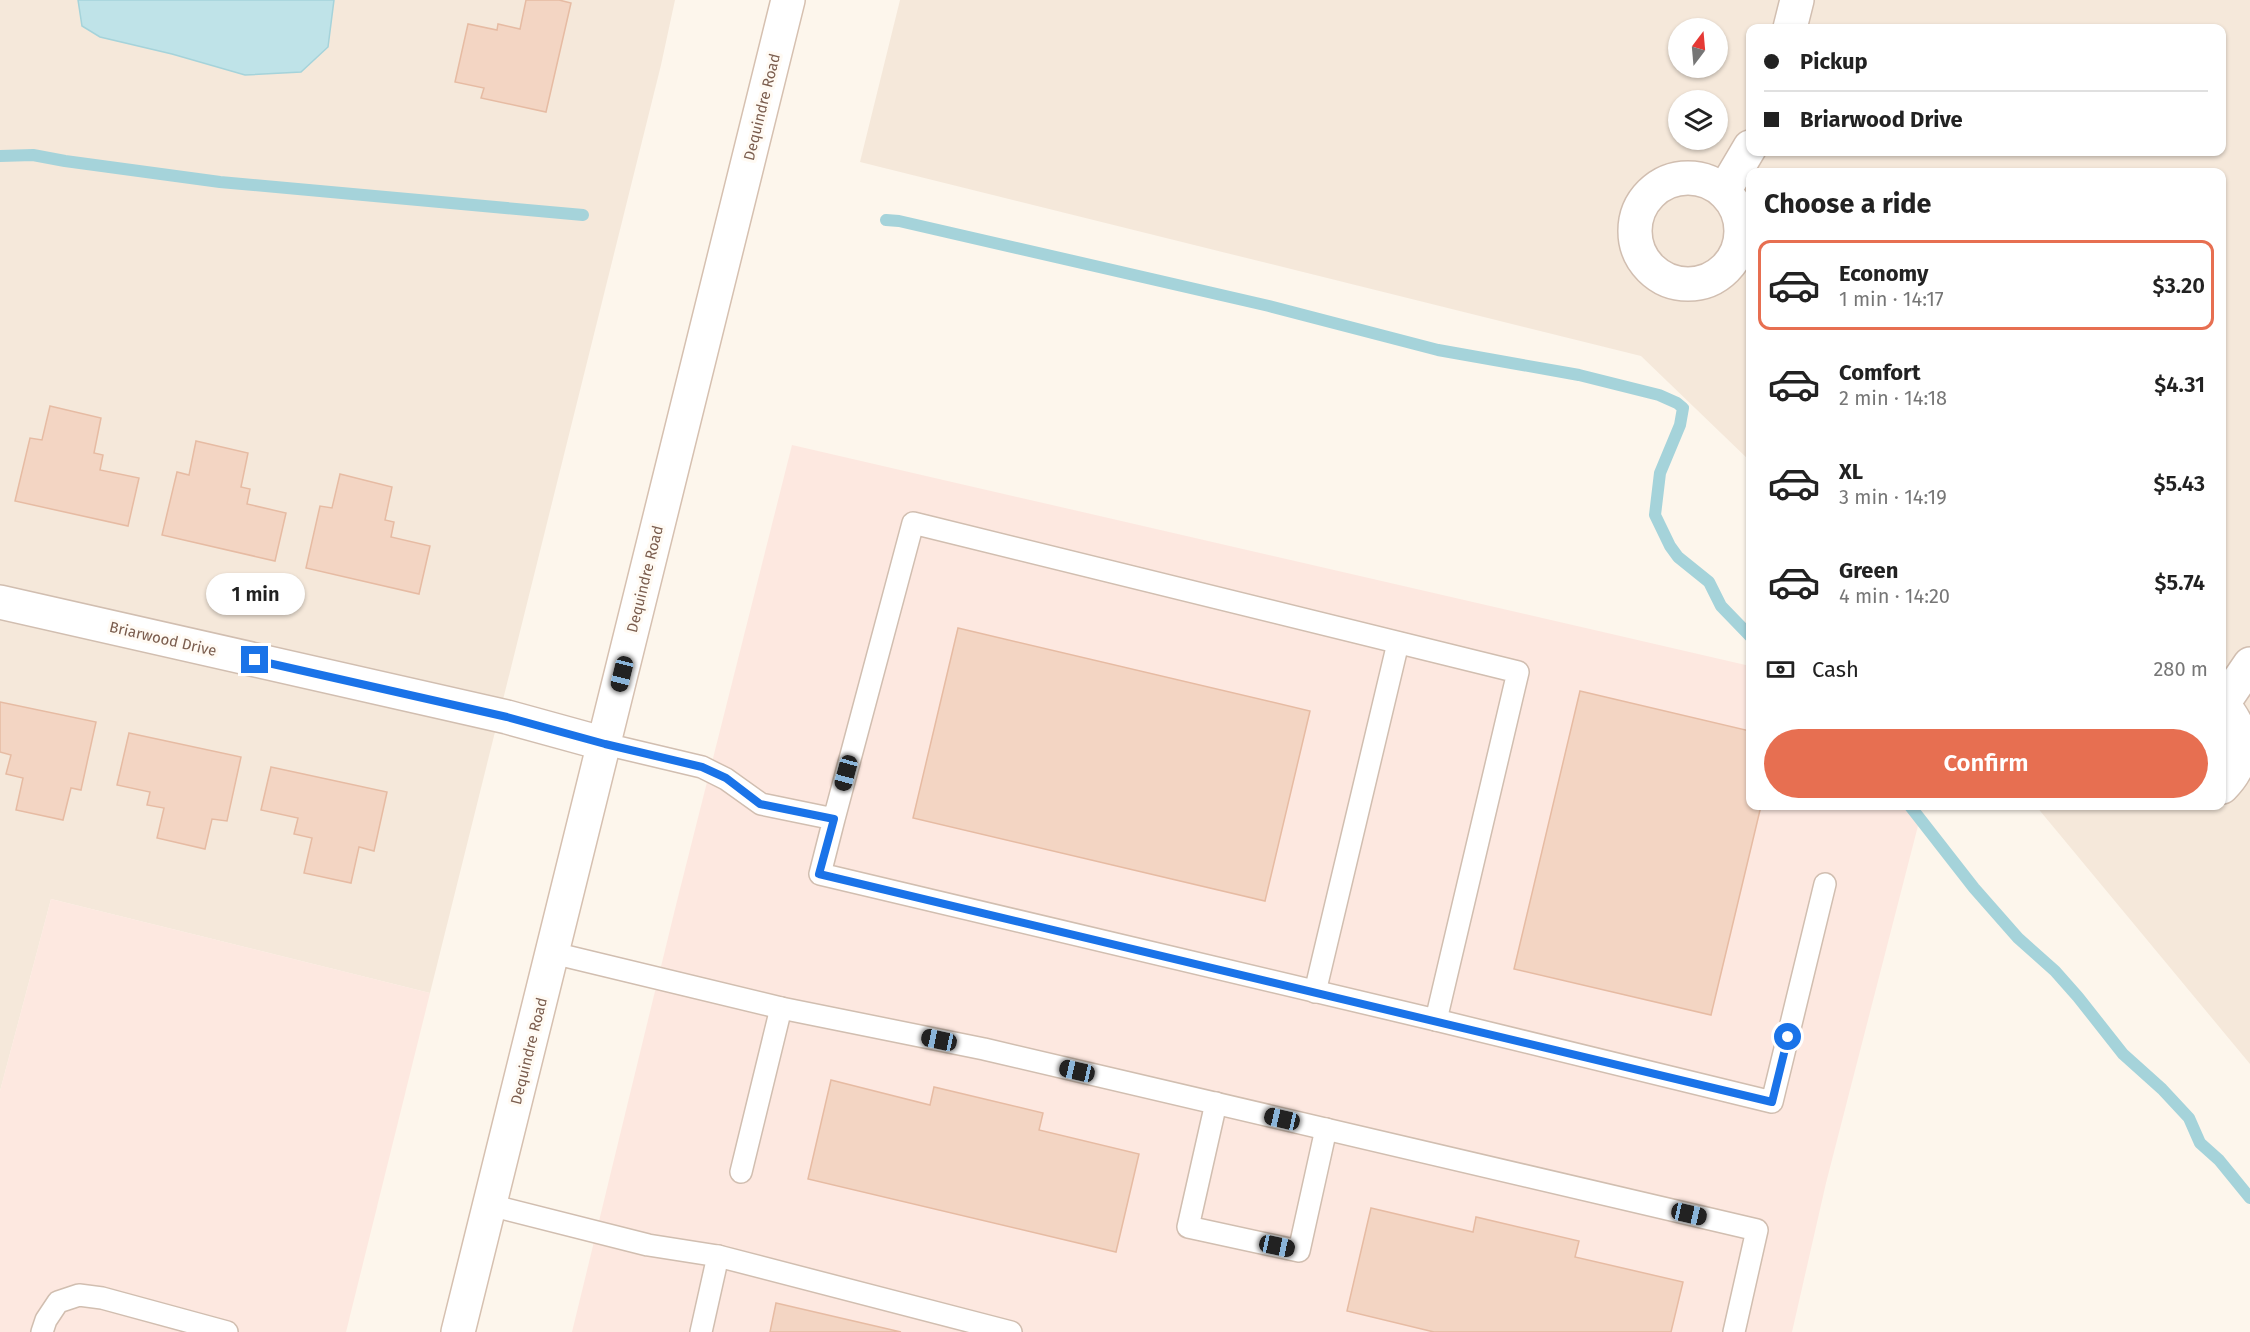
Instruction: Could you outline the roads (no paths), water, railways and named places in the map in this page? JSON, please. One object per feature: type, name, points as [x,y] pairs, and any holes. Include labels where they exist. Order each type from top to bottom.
[{"type":"main road","name":"Dequindre Road","points":[[458,1332],[788,0]]},
{"type":"main road","points":[[1791,24],[1797,0]]},
{"type":"main road","points":[[1724,191],[1746,154]]},
{"type":"main road","name":"Briarwood Drive","points":[[0,602],[507,717],[605,744]]},
{"type":"main road","points":[[2226,699],[2250,664]]},
{"type":"main road","points":[[2226,709],[2233,717],[2240,732],[2241,748],[2238,763],[2226,783]]},
{"type":"lane","points":[[1436,1020],[1518,672],[913,523],[819,874],[1772,1102],[1825,884]]},
{"type":"lane","points":[[1315,992],[1398,643]]},
{"type":"lane","points":[[605,744],[702,767],[726,778],[760,804],[834,819]]},
{"type":"lane","points":[[553,953],[781,1008],[984,1049],[1757,1230],[1734,1332]]},
{"type":"lane","points":[[741,1172],[781,1008]]},
{"type":"lane","points":[[1216,1103],[1188,1227],[1299,1251],[1326,1129]]},
{"type":"lane","points":[[490,1205],[648,1245],[718,1256],[1011,1332]]},
{"type":"lane","points":[[700,1332],[718,1256]]},
{"type":"lane","points":[[42,1332],[46,1320],[58,1302],[79,1295],[102,1298],[227,1332]]},
{"type":"water","points":[[78,0],[334,0],[328,47],[301,72],[245,75],[172,54],[100,37],[82,26]]},
{"type":"waterway","points":[[0,156],[33,155],[220,182],[583,215]]},
{"type":"waterway","points":[[886,220],[899,221],[1269,306],[1438,350],[1579,375],[1659,395],[1677,403],[1683,408],[1680,425],[1660,473],[1655,515],[1678,557],[1709,582],[1721,606],[1746,632]]},
{"type":"waterway","points":[[1913,810],[1974,888],[2018,938],[2055,971],[2123,1054],[2162,1089],[2189,1118],[2200,1143],[2219,1160],[2250,1198]]}]
